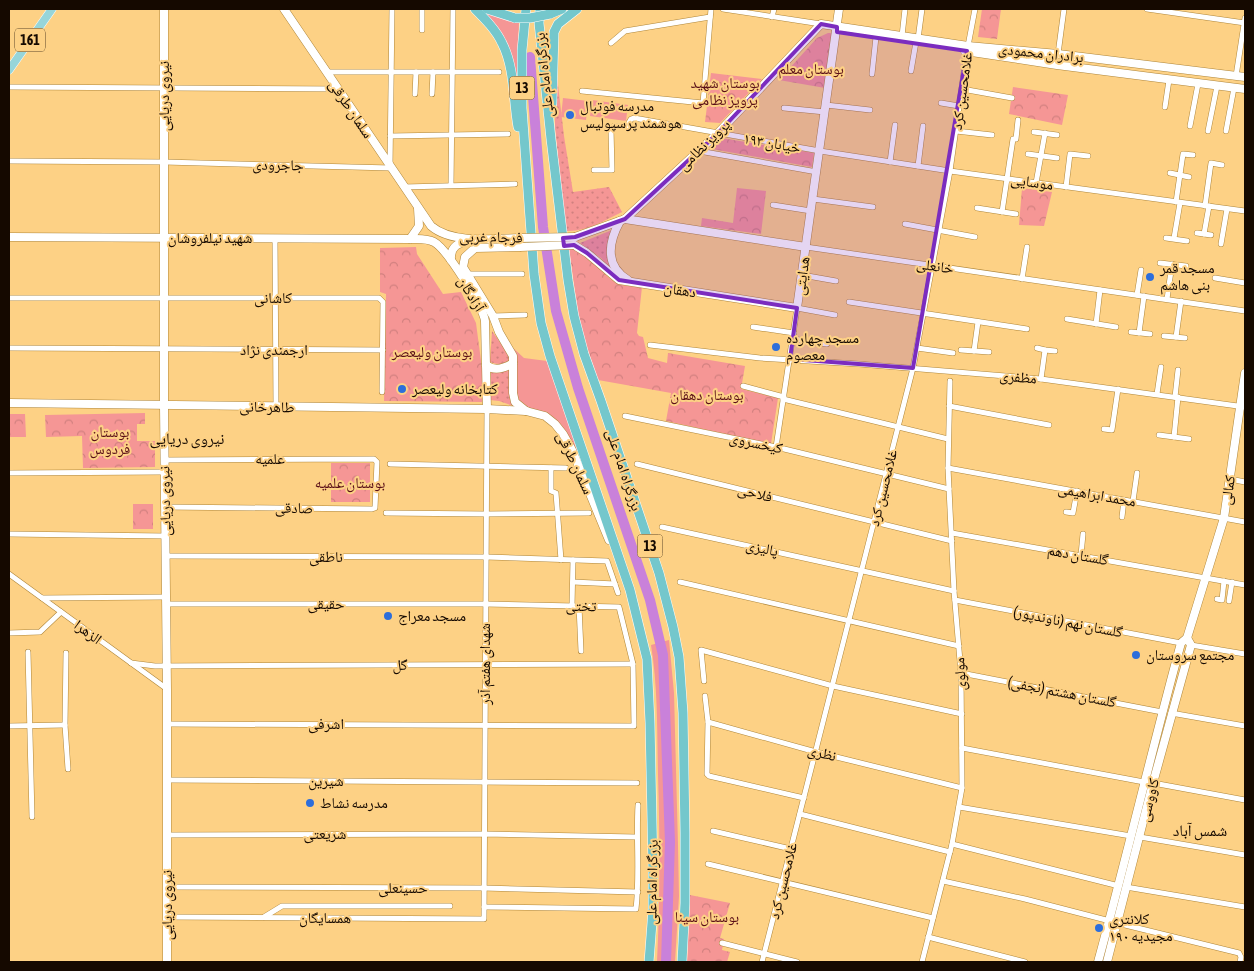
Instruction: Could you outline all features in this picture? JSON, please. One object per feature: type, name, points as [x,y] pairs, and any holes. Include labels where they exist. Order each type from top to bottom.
[{"type":"highway","points":[[476,9],[497,34],[506,51],[526,166]]},
{"type":"highway","points":[[488,9],[515,18],[530,18],[550,14],[562,9]]},
{"type":"highway","name":"بزرگراه امام علی","points":[[526,9],[522,50],[522,108],[534,274],[541,323],[550,356],[638,617],[647,659],[653,841],[653,910],[647,962]]},
{"type":"highway","name":"بزرگراه امام علی","points":[[540,9],[551,139],[568,280],[578,334],[659,573],[679,657],[683,713],[685,833],[685,904],[682,962]]},
{"type":"highway","points":[[551,139],[554,32],[558,24],[577,9]]},
{"type":"main road","name":"161","points":[[9,70],[52,9]]},
{"type":"main road","name":"نیروی دریایی","points":[[164,9],[167,962]]},
{"type":"main road","name":"سلمان طرقی","points":[[284,9],[418,208]]},
{"type":"main road","name":"هدایتی","points":[[797,308],[839,9]]},
{"type":"main road","points":[[821,24],[917,40]]},
{"type":"main road","name":"پرویز نظامی","points":[[623,220],[718,133],[821,24]]},
{"type":"main road","name":"هدایتی","points":[[826,108],[830,101],[841,35],[846,33],[917,40],[968,49]]},
{"type":"main road","name":"برادران محمودی","points":[[968,49],[1058,54],[1245,77]]},
{"type":"main road","name":"برادران محمودی","points":[[968,49],[1170,80],[1245,89]]},
{"type":"main road","points":[[1234,88],[1236,76]]},
{"type":"main road","points":[[410,238],[419,226],[418,208]]},
{"type":"main road","name":"فرجام غربی","points":[[418,208],[431,226],[438,232],[455,237],[519,242],[574,241],[623,220]]},
{"type":"main road","points":[[623,220],[612,242],[611,262],[618,272],[632,283]]},
{"type":"main road","name":"خانعلی","points":[[623,220],[806,247]]},
{"type":"main road","name":"شهید نیلفروشان","points":[[9,237],[410,238]]},
{"type":"main road","name":"آزادگان","points":[[410,238],[433,241],[441,248],[451,260],[483,311],[485,322],[487,409]]},
{"type":"main road","points":[[451,260],[450,253],[452,248],[457,244],[474,239]]},
{"type":"main road","name":"دهقان","points":[[574,241],[614,278],[619,280],[797,308]]},
{"type":"main road","name":"فرجام غربی","points":[[467,274],[463,267],[463,261],[470,251],[475,248],[519,242]]},
{"type":"main road","points":[[467,274],[493,316],[499,332],[513,356],[514,399],[515,402],[526,410]]},
{"type":"main road","points":[[486,365],[490,368],[500,369],[513,363]]},
{"type":"main road","name":"کمالی","points":[[1224,518],[1243,406],[1245,373]]},
{"type":"main road","name":"طاهرخانی","points":[[9,403],[526,410]]},
{"type":"main road","name":"سلمان طرقی","points":[[526,410],[545,416],[560,429],[567,440],[619,561]]},
{"type":"main road","name":"کاووسی","points":[[1136,837],[1144,782],[1162,712],[1186,642],[1204,577],[1224,518]]},
{"type":"main road","name":"کاووسی","points":[[1098,962],[1113,922],[1152,783],[1171,713],[1186,642]]},
{"type":"main road","points":[[1162,712],[1171,713]]},
{"type":"main road","points":[[1144,782],[1152,783]]},
{"type":"main road","name":"کاووسی","points":[[1107,962],[1113,922]]},
{"type":"street","points":[[391,167],[392,9]]},
{"type":"street","points":[[422,9],[422,30]]},
{"type":"street","points":[[451,185],[453,9]]},
{"type":"street","points":[[582,92],[704,103],[711,9]]},
{"type":"street","points":[[723,9],[821,24]]},
{"type":"street","points":[[772,17],[774,9]]},
{"type":"street","points":[[902,36],[905,9]]},
{"type":"street","points":[[911,71],[922,9]]},
{"type":"street","name":"غلامحسین کرد","points":[[762,962],[913,368],[940,229],[975,9]]},
{"type":"street","points":[[1058,54],[1064,9]]},
{"type":"street","points":[[1147,9],[1245,23]]},
{"type":"street","points":[[611,44],[625,31],[710,17]]},
{"type":"street","points":[[1236,76],[1245,18]]},
{"type":"street","points":[[872,74],[876,37]]},
{"type":"street","points":[[327,72],[499,72]]},
{"type":"street","points":[[415,94],[416,72]]},
{"type":"street","points":[[432,94],[433,72]]},
{"type":"street","points":[[1165,107],[1170,80]]},
{"type":"street","points":[[1190,126],[1198,84]]},
{"type":"street","points":[[1208,131],[1217,86]]},
{"type":"street","points":[[9,87],[338,89]]},
{"type":"street","points":[[1226,131],[1234,88]]},
{"type":"street","points":[[962,89],[1012,98]]},
{"type":"street","points":[[941,103],[959,106]]},
{"type":"street","points":[[784,108],[870,110]]},
{"type":"street","name":"خیابان ۱۹۳","points":[[594,170],[612,170],[610,129],[614,126],[627,126],[631,119],[820,151]]},
{"type":"street","points":[[1002,212],[1006,178],[1013,139],[1016,139],[1018,120]]},
{"type":"street","points":[[890,162],[895,125]]},
{"type":"street","points":[[918,166],[922,126]]},
{"type":"street","points":[[956,130],[992,135]]},
{"type":"street","points":[[1034,132],[1057,135]]},
{"type":"street","points":[[1036,183],[1045,133]]},
{"type":"street","points":[[390,136],[508,134]]},
{"type":"street","points":[[699,151],[817,172]]},
{"type":"street","name":"موسایی","points":[[820,151],[1245,212]]},
{"type":"street","points":[[1174,238],[1180,175],[1180,153],[1193,155]]},
{"type":"street","points":[[1028,154],[1057,158]]},
{"type":"street","points":[[1066,187],[1070,154],[1088,156]]},
{"type":"street","name":"جاجرودی","points":[[9,161],[391,167]]},
{"type":"street","points":[[1204,234],[1211,164],[1222,166]]},
{"type":"street","points":[[1170,173],[1189,177]]},
{"type":"street","points":[[404,187],[515,184]]},
{"type":"street","points":[[813,198],[873,207]]},
{"type":"street","points":[[773,205],[811,211]]},
{"type":"street","points":[[978,208],[1016,214]]},
{"type":"street","points":[[1221,244],[1227,209]]},
{"type":"street","points":[[905,224],[975,236]]},
{"type":"street","points":[[1197,233],[1211,235]]},
{"type":"street","points":[[275,238],[276,407]]},
{"type":"street","points":[[1166,238],[1187,241]]},
{"type":"street","name":"خانعلی","points":[[806,247],[1245,311]]},
{"type":"street","points":[[1022,279],[1027,247]]},
{"type":"street","points":[[1160,263],[1186,266]]},
{"type":"street","points":[[1167,299],[1172,264]]},
{"type":"street","points":[[1137,295],[1141,270]]},
{"type":"street","points":[[467,274],[522,274]]},
{"type":"street","points":[[802,275],[836,281]]},
{"type":"street","points":[[1215,278],[1245,282]]},
{"type":"street","points":[[1096,324],[1100,290]]},
{"type":"street","points":[[1139,333],[1144,296]]},
{"type":"street","name":"کاشانی","points":[[9,298],[382,299],[383,350]]},
{"type":"street","points":[[1176,337],[1181,301]]},
{"type":"street","points":[[849,302],[1027,329]]},
{"type":"street","points":[[797,308],[835,315]]},
{"type":"street","name":"هدایتی","points":[[776,447],[797,308]]},
{"type":"street","points":[[493,316],[525,315]]},
{"type":"street","points":[[1067,319],[1116,327]]},
{"type":"street","points":[[974,351],[978,322]]},
{"type":"street","points":[[753,327],[827,344]]},
{"type":"street","points":[[1131,332],[1150,334]]},
{"type":"street","points":[[1164,336],[1185,338]]},
{"type":"street","name":"مظفری","points":[[650,345],[760,358],[1042,379],[1243,406]]},
{"type":"street","name":"ارجمندی نژاد","points":[[9,348],[383,350]]},
{"type":"street","points":[[917,348],[953,353]]},
{"type":"street","points":[[1037,348],[1055,351]]},
{"type":"street","points":[[382,392],[383,350]]},
{"type":"street","points":[[961,350],[989,352]]},
{"type":"street","points":[[1042,379],[1045,350]]},
{"type":"street","points":[[1157,394],[1161,367]]},
{"type":"street","points":[[1174,437],[1178,370]]},
{"type":"street","name":"مولوی","points":[[922,962],[952,844],[962,788],[961,673],[954,591],[948,468],[950,381]]},
{"type":"street","points":[[743,386],[948,439]]},
{"type":"street","points":[[1104,429],[1112,430],[1118,389]]},
{"type":"street","points":[[950,406],[1049,425]]},
{"type":"street","name":"شهدای هفتم آذر","points":[[484,918],[487,409]]},
{"type":"street","name":"کیخسروی","points":[[626,416],[776,447],[949,489]]},
{"type":"street","points":[[1159,435],[1189,440]]},
{"type":"street","name":"علمیه","points":[[164,460],[376,460]]},
{"type":"street","name":"صادقی","points":[[165,507],[372,509],[375,508],[376,460]]},
{"type":"street","points":[[390,464],[566,468]]},
{"type":"street","name":"فلاحی","points":[[637,464],[952,542]]},
{"type":"street","points":[[551,468],[551,490],[556,493],[560,560]]},
{"type":"street","name":"محمد ابراهیمی","points":[[948,468],[1245,522]]},
{"type":"street","points":[[9,473],[164,472]]},
{"type":"street","points":[[1133,501],[1137,473]]},
{"type":"street","points":[[1230,479],[1245,482]]},
{"type":"street","points":[[1066,512],[1074,514],[1077,491]]},
{"type":"street","points":[[1122,517],[1124,500]]},
{"type":"street","points":[[386,513],[588,513]]},
{"type":"street","name":"پالیزی","points":[[662,527],[954,591]]},
{"type":"street","name":"گلستان دهم","points":[[952,533],[1245,585]]},
{"type":"street","points":[[9,534],[165,536]]},
{"type":"street","points":[[1080,556],[1083,534]]},
{"type":"street","name":"ناطقی","points":[[166,556],[486,557],[606,561],[615,584]]},
{"type":"street","points":[[572,606],[573,560]]},
{"type":"street","name":"الزهرا","points":[[9,574],[167,689]]},
{"type":"street","points":[[1217,599],[1222,600],[1224,581]]},
{"type":"street","points":[[573,582],[615,584],[618,593]]},
{"type":"street","points":[[680,582],[959,646]]},
{"type":"street","points":[[1228,601],[1232,582]]},
{"type":"street","name":"حقیقی","points":[[42,598],[485,604]]},
{"type":"street","name":"گلستان نهم (ناوندپور)","points":[[955,600],[1245,654]]},
{"type":"street","name":"تختی","points":[[485,604],[619,607],[633,664]]},
{"type":"street","points":[[579,606],[581,651]]},
{"type":"street","points":[[9,633],[40,632],[61,612]]},
{"type":"street","points":[[704,681],[701,650],[833,686],[962,714]]},
{"type":"street","points":[[28,652],[32,816]]},
{"type":"street","points":[[66,653],[65,725],[68,769]]},
{"type":"street","name":"گل","points":[[131,663],[151,666],[633,664]]},
{"type":"street","name":"اشرفی","points":[[167,724],[634,726],[633,664]]},
{"type":"street","name":"گلستان هشتم (نجفی)","points":[[961,673],[1162,712]]},
{"type":"street","points":[[705,696],[708,722],[707,774],[711,777],[804,798]]},
{"type":"street","points":[[1171,713],[1245,726]]},
{"type":"street","name":"نظری","points":[[708,722],[816,752],[962,788]]},
{"type":"street","points":[[9,726],[65,725]]},
{"type":"street","points":[[962,748],[1144,782]]},
{"type":"street","name":"شیرین","points":[[167,780],[637,783]]},
{"type":"street","points":[[1152,783],[1245,800]]},
{"type":"street","points":[[484,907],[636,909],[638,892],[636,836],[638,805]]},
{"type":"street","points":[[959,807],[1245,855]]},
{"type":"street","points":[[800,814],[950,852]]},
{"type":"street","points":[[714,831],[791,849]]},
{"type":"street","name":"شریعتی","points":[[167,835],[484,834],[636,836]]},
{"type":"street","points":[[952,844],[1123,887],[1245,907]]},
{"type":"street","points":[[708,864],[933,918]]},
{"type":"street","points":[[943,881],[1025,899],[1239,953],[1241,957],[1240,962]]},
{"type":"street","name":"حسینعلی","points":[[167,887],[483,888],[638,892]]},
{"type":"street","points":[[264,918],[282,906],[450,906]]},
{"type":"street","name":"همسایگان","points":[[167,917],[484,918]]},
{"type":"street","points":[[928,937],[1025,962]]},
{"type":"street","points":[[722,943],[797,962]]},
{"type":"highlighted area","points":[[821,24],[837,27],[837,32],[967,51],[913,368],[790,359],[797,308],[619,280],[587,253],[574,245],[564,246],[563,238],[575,237],[625,219],[718,133]]},
{"type":"green space","points":[[479,9],[519,21],[517,81],[512,65]]},
{"type":"green space","points":[[982,9],[1001,9],[997,39],[978,37]]},
{"type":"green space","name":"بوستان معلم","points":[[832,33],[825,88],[779,80],[817,38]]},
{"type":"green space","points":[[555,59],[573,192],[609,187],[622,212],[581,230],[566,231],[555,128]]},
{"type":"green space","name":"بوستان شهید پرویز نظامی","points":[[711,73],[762,79],[720,123],[705,122]]},
{"type":"green space","points":[[1013,87],[1068,95],[1062,125],[1009,114]]},
{"type":"green space","points":[[563,98],[588,101],[586,120],[561,117]]},
{"type":"green space","points":[[592,100],[628,105],[626,121],[590,116]]},
{"type":"green space","points":[[721,138],[814,153],[812,167],[712,149]]},
{"type":"green space","points":[[737,188],[766,191],[761,234],[701,226],[702,218],[733,223]]},
{"type":"green space","points":[[1022,188],[1052,192],[1044,226],[1019,225]]},
{"type":"green space","points":[[612,230],[608,251],[613,272],[601,258],[580,243]]},
{"type":"green space","name":"بوستان ولیعصر","points":[[416,247],[417,254],[443,294],[461,292],[476,323],[482,368],[482,402],[384,401],[386,294],[380,292],[380,248]]},
{"type":"green space","name":"بوستان دهقان","points":[[569,249],[576,250],[588,257],[609,278],[618,284],[642,287],[637,333],[643,337],[648,358],[667,363],[668,353],[745,366],[741,389],[778,398],[771,444],[666,421],[671,393],[598,380],[585,342],[578,313]]},
{"type":"green space","points":[[492,331],[509,355],[510,359],[508,361],[498,364],[490,362]]},
{"type":"green space","points":[[511,346],[524,358],[547,361],[596,500],[560,424],[549,415],[527,407],[516,400],[517,358]]},
{"type":"green space","points":[[511,370],[519,408],[490,400],[491,372]]},
{"type":"green space","name":"بوستان فردوس","points":[[145,413],[145,424],[137,424],[137,441],[155,441],[155,467],[83,468],[82,436],[46,437],[45,415]]},
{"type":"green space","points":[[9,414],[25,414],[26,437],[9,437]]},
{"type":"green space","name":"بوستان علمیه","points":[[331,463],[370,463],[370,502],[331,502]]},
{"type":"green space","points":[[133,504],[153,504],[153,529],[133,529]]},
{"type":"green space","points":[[669,640],[674,693],[679,896],[675,962],[657,962],[659,822],[656,693],[651,645]]},
{"type":"green space","name":"بوستان سینا","points":[[690,895],[730,903],[720,938],[724,939],[722,950],[730,952],[727,962],[687,962]]},
{"type":"waterway","points":[[530,57],[543,227],[556,311],[578,388],[650,600],[663,655],[670,842],[666,962]]},
{"type":"place","name":"مدرسه فوتبال هوشمند پرسپولیس","points":[[570,115]]},
{"type":"place","name":"مسجد قمر بنی هاشم","points":[[1150,277]]},
{"type":"place","name":"مسجد چهارده معصوم","points":[[776,347]]},
{"type":"place","name":"کتابخانه ولیعصر","points":[[402,389]]},
{"type":"place","name":"مسجد معراج","points":[[388,616]]},
{"type":"place","name":"مجتمع سروستان","points":[[1136,655]]},
{"type":"place","name":"مدرسه نشاط","points":[[310,803]]},
{"type":"place","name":"کلانتری ۱۹۰ مجیدیه","points":[[1099,928]]},
{"type":"district","name":"نیروی دریایی","points":[[187,438]]},
{"type":"district","name":"شمس آباد","points":[[1200,830]]}]
